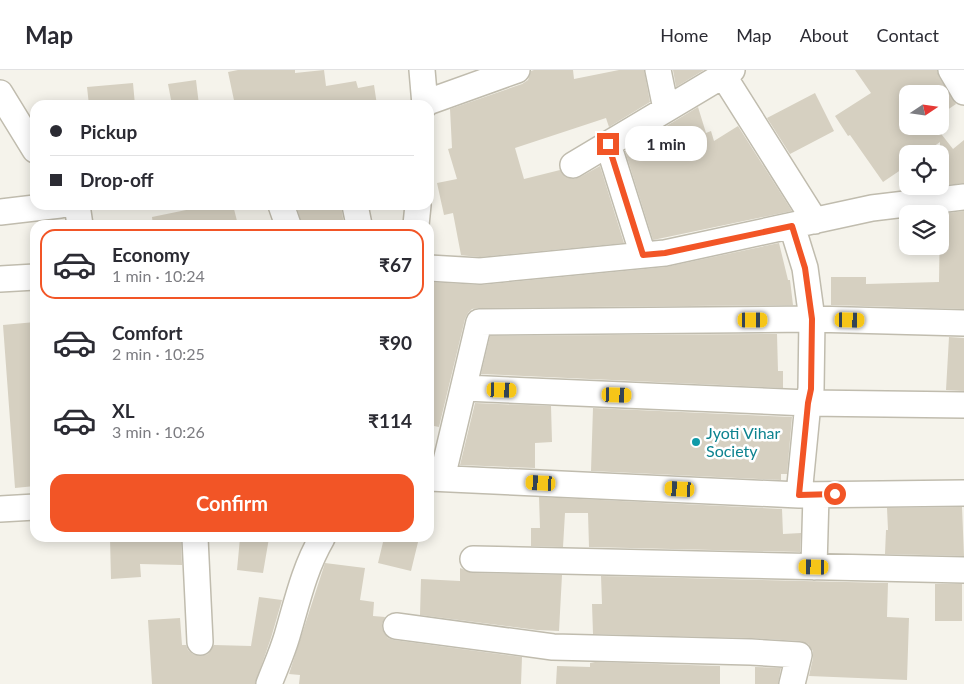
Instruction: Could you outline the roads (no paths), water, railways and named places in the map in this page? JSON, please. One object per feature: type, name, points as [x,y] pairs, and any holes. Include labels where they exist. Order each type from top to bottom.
[{"type":"street","points":[[422,70],[425,100]]},
{"type":"street","points":[[434,101],[517,70]]},
{"type":"street","points":[[658,70],[666,109]]},
{"type":"street","points":[[951,70],[964,92]]},
{"type":"street","points":[[573,164],[721,74],[804,223],[805,268],[812,319],[811,389],[808,403],[808,495],[814,567]]},
{"type":"street","points":[[0,93],[30,142]]},
{"type":"street","points":[[608,144],[643,255]]},
{"type":"street","points":[[434,268],[480,271],[665,253],[872,208],[964,197]]},
{"type":"street","points":[[0,212],[30,208]]},
{"type":"street","points":[[0,279],[30,277]]},
{"type":"street","points":[[964,323],[812,319],[479,322],[464,388],[435,478],[808,495],[964,493]]},
{"type":"street","points":[[464,388],[808,403],[964,405]]},
{"type":"street","points":[[0,509],[30,507]]},
{"type":"street","points":[[195,542],[200,642]]},
{"type":"street","points":[[269,684],[286,639],[303,578],[320,542]]},
{"type":"street","points":[[473,559],[964,570]]},
{"type":"street","points":[[396,626],[554,647],[799,655],[792,684]]},
{"type":"place","name":"Jyoti Vihar Society","points":[[696,442]]}]
